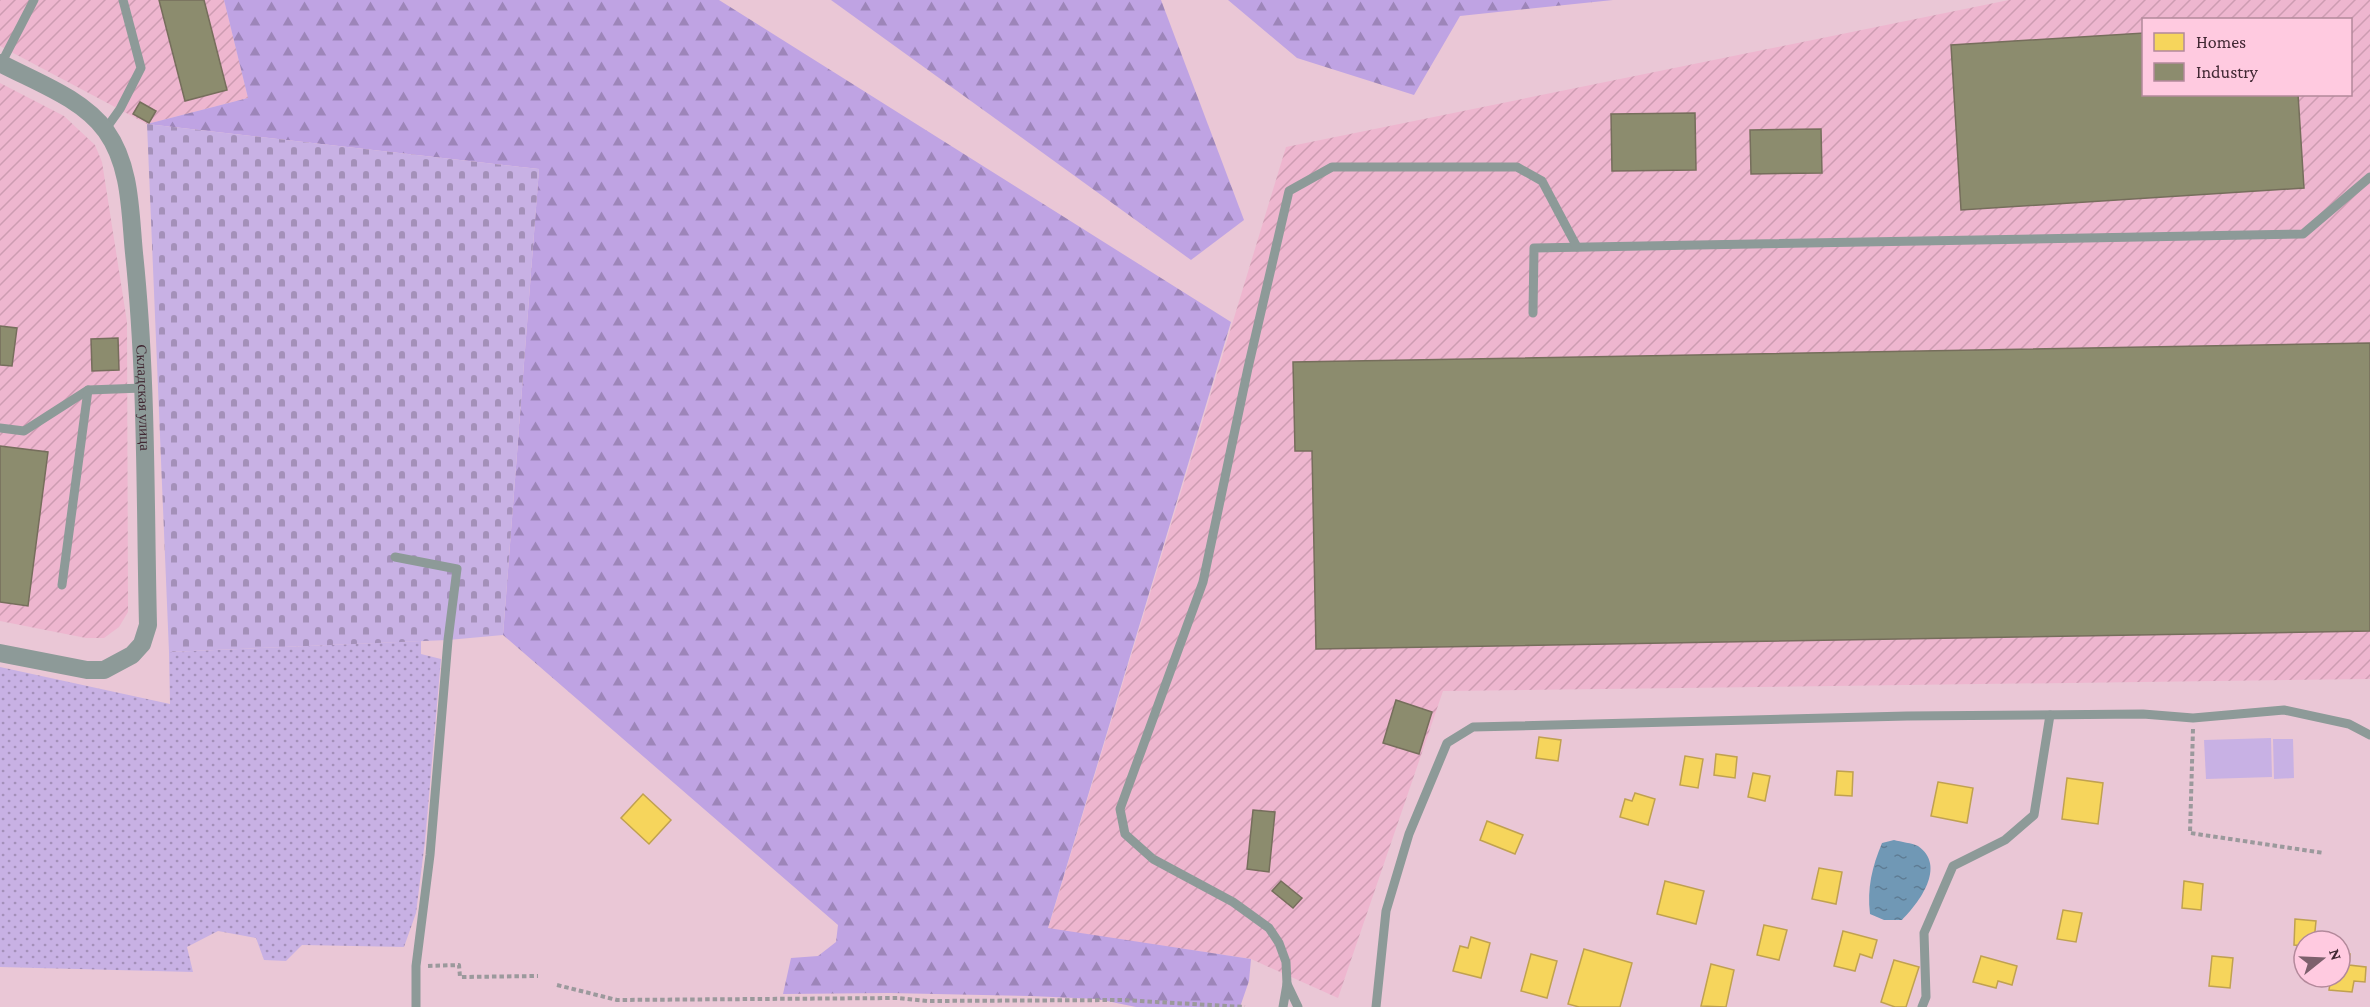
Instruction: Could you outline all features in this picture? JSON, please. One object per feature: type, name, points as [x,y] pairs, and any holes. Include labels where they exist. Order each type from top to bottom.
[{"type":"street","name":"Складская улица","points":[[0,652],[87,670],[105,670],[132,655],[142,644],[148,625],[141,321],[126,179],[119,152],[105,130],[89,112],[1,63]]},
{"type":"lane","points":[[1,63],[34,0]]},
{"type":"lane","points":[[105,130],[120,109],[141,68],[123,0]]},
{"type":"lane","points":[[1283,1007],[1287,984],[1286,962],[1279,943],[1269,928],[1233,902],[1153,859],[1125,834],[1120,809],[1203,582],[1248,368],[1289,191],[1332,167],[1517,167],[1542,180],[1577,247]]},
{"type":"lane","points":[[1533,313],[1534,248],[2303,234],[2370,177]]},
{"type":"lane","points":[[0,428],[24,431],[88,390],[143,388]]},
{"type":"lane","points":[[62,585],[88,390]]},
{"type":"lane","points":[[395,557],[457,569],[448,640],[430,855],[416,966],[416,1007]]},
{"type":"lane","points":[[1376,1007],[1386,911],[1409,834],[1447,743],[1473,727],[2050,715],[2144,714],[2193,718],[2284,710],[2349,724],[2370,735]]},
{"type":"lane","points":[[1922,1007],[1926,997],[1924,933],[1953,866],[2005,840],[2034,815],[2050,715]]},
{"type":"lane","points":[[1287,984],[1298,1007]]},
{"type":"path","points":[[2193,718],[2190,833],[2324,853]]},
{"type":"path","points":[[416,966],[459,965],[460,977],[538,976]]},
{"type":"path","points":[[557,984],[617,1000],[887,998],[927,1001],[1122,1000],[1245,1007]]},
{"type":"shaded area","points":[[0,0],[224,0],[248,98],[147,124],[0,46]]},
{"type":"shaded area","points":[[2009,0],[2370,0],[2370,679],[1443,691],[1338,998],[1251,959],[1048,929],[1286,147]]},
{"type":"shaded area","points":[[0,83],[64,116],[95,145],[102,162],[127,322],[128,612],[119,627],[104,638],[86,638],[0,621]]},
{"type":"green space","points":[[224,0],[719,0],[1231,322],[1048,928],[1251,959],[1249,981],[1240,1007],[1136,1007],[1097,999],[1031,996],[889,993],[783,994],[791,958],[818,956],[836,942],[838,925],[503,635],[539,169],[147,124],[248,98]]},
{"type":"green space","points":[[831,0],[1161,0],[1244,220],[1191,260]]},
{"type":"green space","points":[[1228,0],[1613,0],[1460,16],[1414,95],[1297,58]]},
{"type":"green space","points":[[147,124],[539,169],[503,635],[448,640],[169,652]]},
{"type":"green space","points":[[421,641],[421,654],[441,659],[425,841],[416,913],[404,947],[302,945],[286,961],[264,960],[256,938],[218,931],[187,947],[193,972],[0,967],[0,667],[170,704],[169,652]]},
{"type":"green space","points":[[2271,738],[2272,777],[2206,779],[2204,740]]},
{"type":"green space","points":[[2273,739],[2293,739],[2294,778],[2274,779]]},
{"type":"water","points":[[1894,840],[1918,846],[1926,854],[1930,864],[1930,874],[1916,904],[1902,920],[1884,920],[1870,914],[1870,886],[1875,861],[1882,843]]},
{"type":"building: Homes","points":[[1539,737],[1561,740],[1558,761],[1536,758]]},
{"type":"building: Homes","points":[[1716,754],[1737,757],[1735,778],[1714,775]]},
{"type":"building: Homes","points":[[1685,756],[1703,759],[1698,788],[1680,785]]},
{"type":"building: Homes","points":[[1837,771],[1853,772],[1852,796],[1835,795]]},
{"type":"building: Homes","points":[[1753,773],[1770,776],[1765,801],[1748,797]]},
{"type":"building: Homes","points":[[2067,778],[2103,783],[2098,824],[2062,819]]},
{"type":"building: Homes","points":[[1938,782],[1973,788],[1967,823],[1931,816]]},
{"type":"building: Homes","points":[[1635,793],[1655,799],[1648,825],[1620,817],[1625,799],[1632,801]]},
{"type":"building: Homes","points":[[643,794],[671,820],[649,844],[621,818]]},
{"type":"building: Homes","points":[[1487,821],[1523,835],[1515,854],[1480,840]]},
{"type":"building: Homes","points":[[1819,868],[1842,872],[1836,904],[1812,899]]},
{"type":"building: Homes","points":[[1665,881],[1704,891],[1696,924],[1657,914]]},
{"type":"building: Homes","points":[[2184,881],[2203,884],[2201,910],[2182,908]]},
{"type":"building: Homes","points":[[2063,910],[2082,913],[2076,942],[2057,939]]},
{"type":"building: Homes","points":[[2295,919],[2316,921],[2315,929],[2295,929]]},
{"type":"building: Homes","points":[[1764,925],[1787,930],[1779,960],[1757,955]]},
{"type":"building: Homes","points":[[1843,931],[1877,940],[1872,958],[1860,954],[1855,971],[1834,966]]},
{"type":"building: Homes","points":[[1471,937],[1490,943],[1481,978],[1453,971],[1460,946],[1468,948]]},
{"type":"building: Homes","points":[[1584,949],[1632,963],[1620,1007],[1579,1007],[1568,1004]]},
{"type":"building: Homes","points":[[1531,954],[1557,961],[1547,998],[1521,991]]},
{"type":"building: Homes","points":[[1981,956],[2017,966],[2012,985],[1998,981],[1996,988],[1973,982]]},
{"type":"building: Homes","points":[[2212,956],[2233,958],[2230,988],[2209,986]]},
{"type":"building: Homes","points":[[1894,960],[1919,967],[1906,1007],[1895,1007],[1881,1002]]},
{"type":"building: Homes","points":[[1711,964],[1734,970],[1726,1007],[1701,1006]]},
{"type":"building: Homes","points":[[2352,965],[2366,967],[2365,982],[2354,981],[2352,992],[2329,990],[2352,989]]},
{"type":"building: Industry","points":[[159,0],[204,0],[227,90],[185,101]]},
{"type":"building: Industry","points":[[2142,33],[2142,96],[2298,96],[2304,188],[1961,210],[1951,45]]},
{"type":"building: Industry","points":[[140,102],[156,111],[149,123],[133,114]]},
{"type":"building: Industry","points":[[1695,113],[1696,170],[1612,171],[1611,114]]},
{"type":"building: Industry","points":[[1821,129],[1822,173],[1751,174],[1750,130]]},
{"type":"building: Industry","points":[[0,326],[17,328],[12,366],[0,365]]},
{"type":"building: Industry","points":[[118,338],[119,370],[92,371],[91,339]]},
{"type":"building: Industry","points":[[2370,343],[2370,631],[1316,649],[1312,451],[1295,451],[1293,362]]},
{"type":"building: Industry","points":[[0,446],[48,452],[28,606],[0,602]]},
{"type":"building: Industry","points":[[1396,700],[1432,712],[1419,754],[1383,743]]},
{"type":"building: Industry","points":[[1253,810],[1275,812],[1269,872],[1247,869]]},
{"type":"building: Industry","points":[[1281,881],[1302,898],[1293,908],[1272,891]]}]
